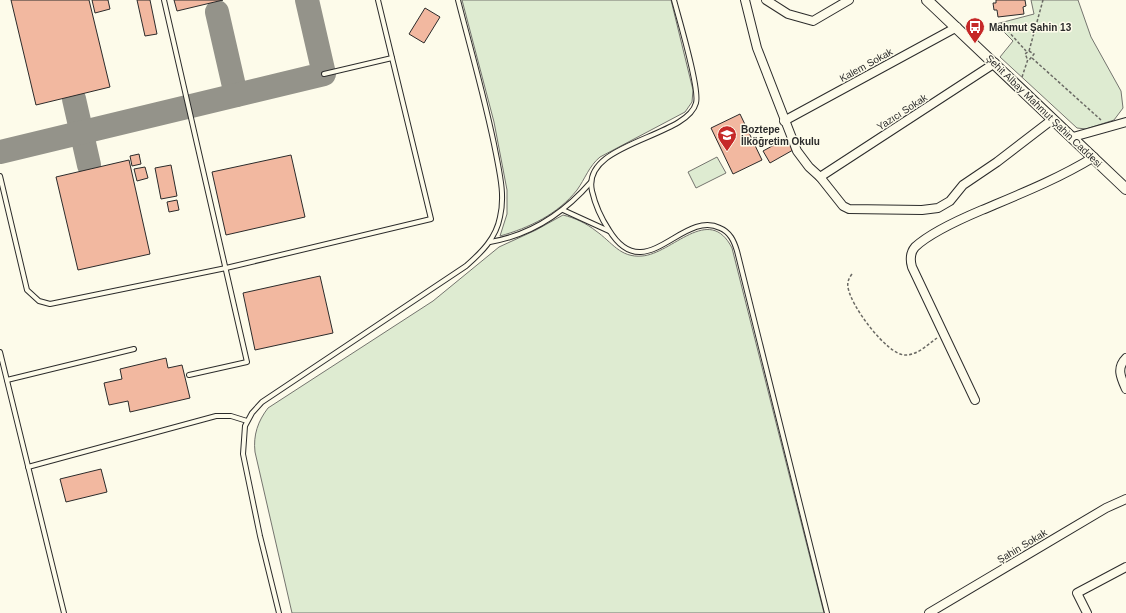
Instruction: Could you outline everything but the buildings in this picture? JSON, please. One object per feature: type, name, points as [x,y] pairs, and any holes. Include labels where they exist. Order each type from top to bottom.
[{"type":"street","points":[[744,0],[757,48],[784,121],[797,151],[843,206],[849,209],[922,210],[938,208],[950,201],[963,185],[997,162],[1053,119]]},
{"type":"street","points":[[766,0],[788,14],[813,21],[849,0]]},
{"type":"street","name":"Şehit Albay Mahmut Şahin Caddesi","points":[[928,0],[1126,189]]},
{"type":"street","name":"Kalem Sokak","points":[[784,121],[957,27]]},
{"type":"street","name":"Yazıcı Sokak","points":[[820,177],[995,63]]},
{"type":"street","points":[[1073,137],[1126,122]]},
{"type":"street","points":[[975,400],[911,263],[911,254],[914,248],[952,223],[1054,179],[1094,157]]},
{"type":"street","points":[[1126,358],[1120,371],[1126,389]]},
{"type":"street","name":"Şahin Sokak","points":[[929,613],[1106,508],[1126,499]]},
{"type":"street","points":[[1087,613],[1077,592],[1126,567]]},
{"type":"lane","points":[[164,0],[247,362],[189,375]]},
{"type":"lane","points":[[0,176],[27,290],[39,301],[56,304],[226,268],[431,219],[378,0]]},
{"type":"lane","points":[[279,613],[244,465],[243,434],[247,421],[262,402],[474,260],[490,242],[501,217],[502,188],[491,131],[458,0]]},
{"type":"lane","points":[[490,242],[510,238],[527,231],[564,210],[591,181],[594,171],[605,158],[684,118],[695,107],[696,90],[674,0]]},
{"type":"lane","points":[[324,74],[392,58]]},
{"type":"lane","points":[[591,181],[596,204],[610,231],[622,247],[638,252],[648,251],[701,225],[718,226],[725,230],[732,239],[737,251],[827,613]]},
{"type":"lane","points":[[564,210],[610,231]]},
{"type":"lane","points":[[7,380],[134,349]]},
{"type":"lane","points":[[0,352],[64,613]]},
{"type":"lane","points":[[28,467],[216,416],[231,416],[247,421]]},
{"type":"path","points":[[1030,51],[1043,0]]},
{"type":"path","points":[[1001,23],[1027,52],[1026,56],[1028,58],[1019,86]]},
{"type":"path","points":[[1030,51],[1034,54],[1032,58]]},
{"type":"path","points":[[1028,58],[1032,58],[1108,127]]},
{"type":"path","points":[[852,274],[848,279],[847,286],[857,308],[879,338],[898,353],[906,355],[917,353],[944,332]]},
{"type":"green space","points":[[462,0],[671,0],[693,90],[692,102],[685,112],[600,157],[590,168],[577,190],[569,199],[552,213],[522,229],[500,236],[507,214],[507,190],[494,122]]},
{"type":"green space","points":[[1031,0],[1078,0],[1091,37],[1121,91],[1123,108],[1114,120],[1086,129],[1077,128],[1000,57],[1013,41],[996,24],[1034,14]]},
{"type":"green space","points":[[717,157],[726,173],[696,188],[688,172]]},
{"type":"green space","points":[[563,215],[584,223],[602,235],[622,252],[634,256],[654,253],[690,234],[701,230],[712,230],[723,235],[732,248],[824,613],[292,613],[255,452],[256,434],[264,413],[268,408],[433,301],[499,247],[536,230]]},
{"type":"taxiway","points":[[0,152],[324,74],[307,0]]},
{"type":"taxiway","points":[[217,12],[236,95]]},
{"type":"taxiway","points":[[74,99],[89,165]]},
{"type":"place","name":"Mahmut Şahin 13","points":[[975,44]]},
{"type":"place","name":"Boztepe İlköğretim Okulu","points":[[727,152]]}]
